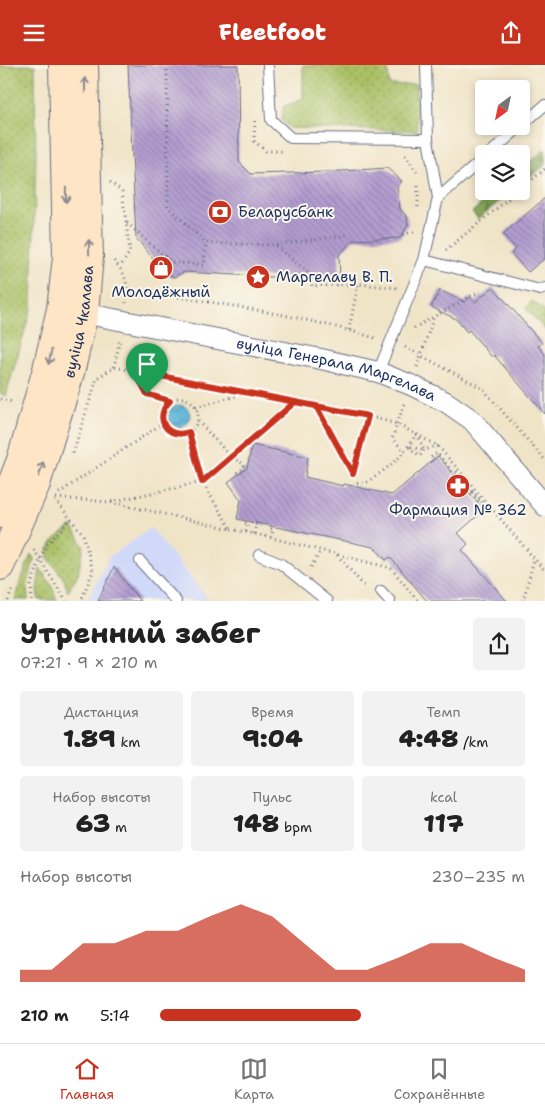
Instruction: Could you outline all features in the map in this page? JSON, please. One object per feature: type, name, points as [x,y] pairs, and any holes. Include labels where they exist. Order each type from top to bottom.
[{"type":"main road","name":"вуліца Чкалава","points":[[0,566],[36,484],[70,373],[72,311],[67,257],[63,65]]},
{"type":"main road","name":"вуліца Чкалава","points":[[0,514],[21,460],[47,369],[72,311],[89,257],[84,65]]},
{"type":"street","name":"вуліца Генерала Маргелава","points":[[72,311],[378,372],[416,387],[446,402],[472,420],[545,506]]},
{"type":"lane","points":[[268,65],[271,120],[291,138],[428,139]]},
{"type":"lane","points":[[378,372],[424,260],[438,198],[428,139],[426,65]]},
{"type":"lane","points":[[530,118],[545,105]]},
{"type":"lane","points":[[499,145],[511,135]]},
{"type":"lane","points":[[438,198],[475,166]]},
{"type":"lane","points":[[424,260],[540,290],[545,288]]},
{"type":"lane","points":[[259,555],[280,564],[327,601]]},
{"type":"lane","points":[[140,561],[176,601]]},
{"type":"lane","points":[[381,591],[390,601]]},
{"type":"path","points":[[167,65],[168,207],[206,243],[275,245],[348,235]]},
{"type":"path","points":[[530,182],[545,169]]},
{"type":"path","points":[[110,181],[122,191],[127,223],[130,252],[120,267]]},
{"type":"path","points":[[444,252],[507,200]]},
{"type":"path","points":[[127,223],[171,262],[204,265],[206,243]]},
{"type":"path","points":[[275,245],[312,275],[312,286],[358,284],[400,289]]},
{"type":"path","points":[[112,259],[120,267],[129,289],[126,305]]},
{"type":"path","points":[[349,330],[358,284]]},
{"type":"path","points":[[129,289],[276,314],[349,330],[378,339]]},
{"type":"path","points":[[411,333],[415,326],[484,290]]},
{"type":"path","points":[[415,374],[434,316]]},
{"type":"path","points":[[120,339],[114,367],[368,416],[397,424],[438,446],[545,571]]},
{"type":"path","points":[[408,341],[404,348],[482,388],[545,460]]},
{"type":"path","points":[[135,371],[147,394],[170,401]]},
{"type":"path","points":[[196,407],[248,393]]},
{"type":"path","points":[[182,397],[188,399],[196,407],[198,421],[194,429],[177,434],[171,432],[163,423],[163,410],[170,401],[182,397]]},
{"type":"path","points":[[405,401],[392,439],[405,451]]},
{"type":"path","points":[[110,502],[202,482],[295,402]]},
{"type":"path","points":[[316,406],[353,474],[368,416]]},
{"type":"path","points":[[198,421],[231,457],[244,464],[244,468],[236,473],[238,475]]},
{"type":"path","points":[[53,497],[163,423]]},
{"type":"path","points":[[189,432],[202,482],[231,529]]},
{"type":"path","points":[[357,483],[364,484],[395,463],[416,434]]},
{"type":"path","points":[[416,434],[424,450],[432,459]]},
{"type":"path","points":[[408,447],[424,450],[438,446]]},
{"type":"path","points":[[432,459],[438,446]]},
{"type":"path","points":[[408,447],[420,456],[432,459]]},
{"type":"path","points":[[420,456],[424,450]]},
{"type":"path","points":[[432,459],[437,453],[486,509],[456,471],[459,469]]},
{"type":"path","points":[[53,497],[110,502],[271,537],[391,568],[418,601]]},
{"type":"path","points":[[53,497],[84,534],[94,571],[81,601]]},
{"type":"path","points":[[32,601],[31,584],[46,545],[71,519]]},
{"type":"path","points":[[252,522],[252,524],[256,524],[254,534]]},
{"type":"path","points":[[246,523],[248,524],[246,532]]},
{"type":"path","points":[[269,525],[269,528],[273,529],[271,537]]},
{"type":"path","points":[[31,545],[66,600]]},
{"type":"path","points":[[336,555],[366,589],[372,583]]},
{"type":"path","points":[[523,601],[534,559]]},
{"type":"path","points":[[385,573],[391,568]]},
{"type":"shaded area","points":[[151,528],[209,600],[87,601],[109,557]]},
{"type":"green space","points":[[0,65],[35,65],[36,154],[32,306],[6,396],[0,393]]},
{"type":"green space","points":[[303,65],[388,65],[389,85],[416,84],[417,131],[290,128],[281,120],[284,106],[303,99]]},
{"type":"green space","points":[[545,149],[545,165],[530,177],[530,162]]},
{"type":"green space","points":[[486,200],[501,200],[478,219],[472,212]]},
{"type":"green space","points":[[532,301],[545,311],[545,330],[525,308]]},
{"type":"green space","points":[[72,526],[84,547],[78,574],[68,592],[64,579],[48,558],[48,549],[53,541]]},
{"type":"green space","points":[[31,554],[34,559],[27,587],[28,600],[15,600],[17,591]]},
{"type":"green space","points":[[40,568],[51,584],[57,600],[39,600],[37,590]]},
{"type":"water","points":[[179,405],[187,408],[190,416],[187,424],[179,427],[171,424],[168,416],[171,408]]},
{"type":"building","points":[[128,65],[238,65],[239,162],[251,174],[387,168],[402,181],[397,187],[400,209],[407,216],[408,225],[400,238],[353,240],[339,255],[340,281],[184,272],[174,277],[166,274],[136,238]]},
{"type":"building","points":[[545,198],[545,258],[528,272],[511,253],[516,249],[503,234]]},
{"type":"building","points":[[493,287],[542,343],[538,346],[545,354],[545,414],[494,355],[492,357],[469,330],[467,332],[456,319],[431,307],[440,290],[464,302],[470,297],[475,302]]},
{"type":"building","points":[[252,445],[308,457],[305,477],[392,495],[438,456],[484,510],[458,533],[468,544],[462,550],[507,601],[427,601],[390,557],[386,560],[374,547],[237,519],[241,500],[228,482],[247,468]]},
{"type":"building","points":[[114,567],[140,601],[98,601]]},
{"type":"place","name":"Беларусбанк","points":[[220,212]]},
{"type":"place","name":"Молодёжный","points":[[161,268]]},
{"type":"place","name":"Маргелаву В. П.","points":[[258,277]]},
{"type":"place","name":"Фармация № 362","points":[[458,486]]},
{"type":"route","points":[[147,394],[135,371],[316,406],[353,474],[368,416],[316,406],[295,402],[202,482],[189,432],[177,434],[171,432],[163,423],[163,410],[170,401],[147,394]]}]
